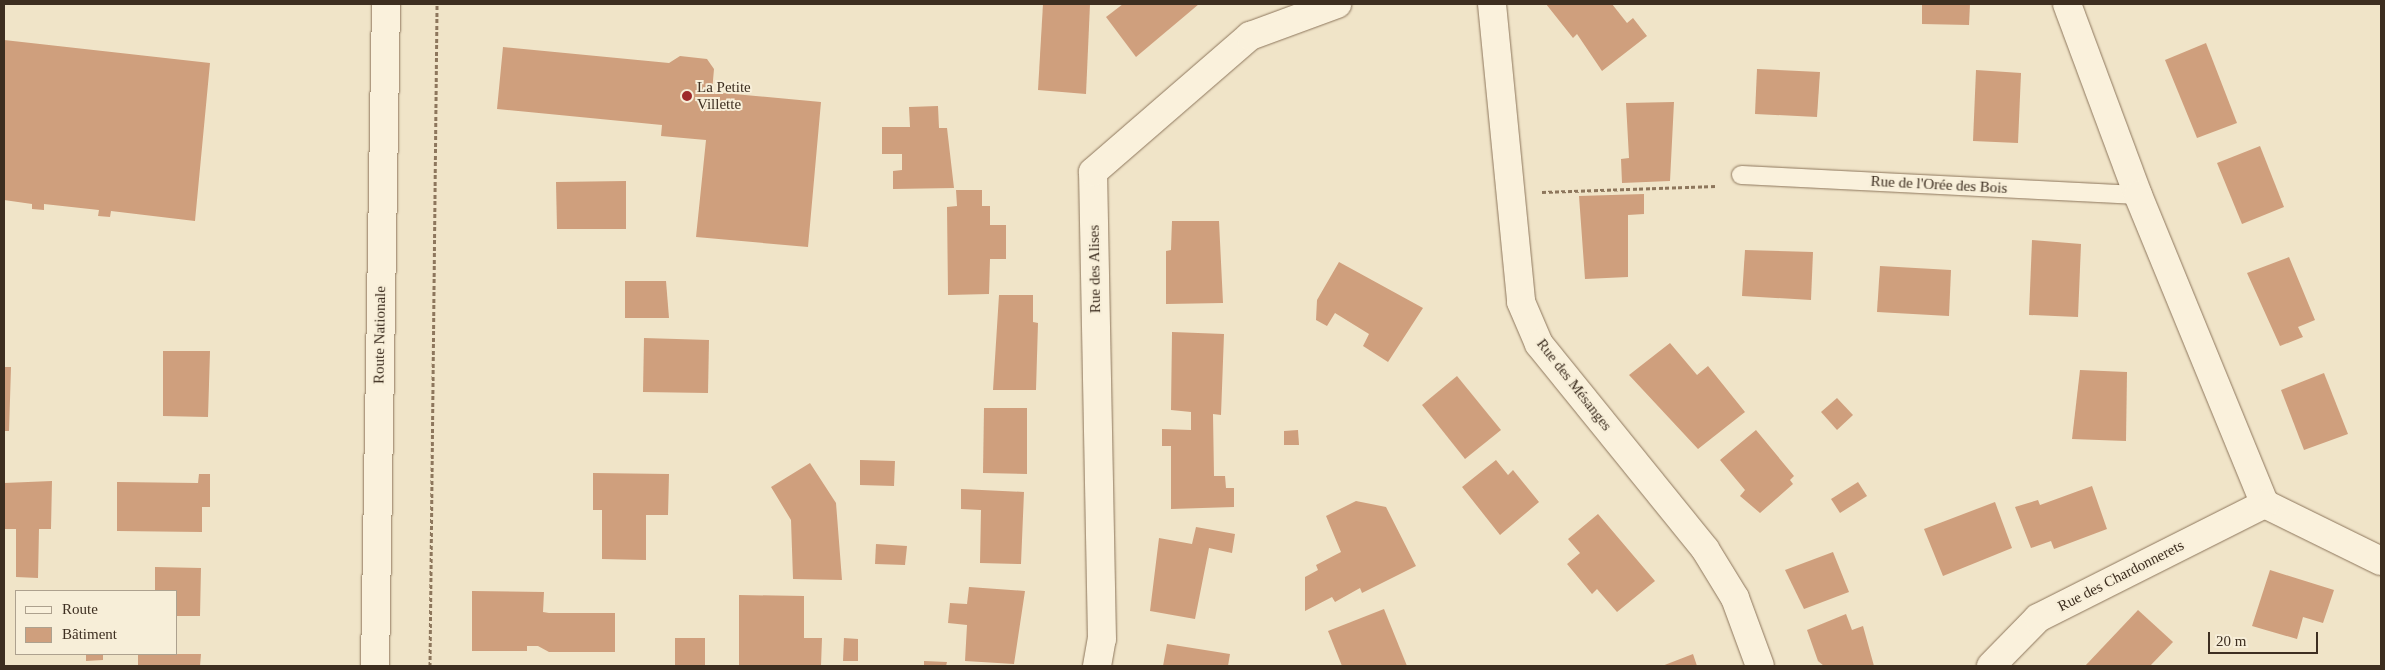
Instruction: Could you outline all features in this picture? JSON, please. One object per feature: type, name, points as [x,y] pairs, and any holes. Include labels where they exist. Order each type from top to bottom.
[{"type":"street","name":"Route Nationale","points":[[375,666],[386,4]]},
{"type":"street","name":"Rue des Alises","points":[[1097,666],[1102,639],[1093,172],[1250,36],[1337,4]]},
{"type":"street","name":"Rue des Mésanges","points":[[1492,4],[1508,193],[1521,302],[1539,344],[1705,549],[1735,598],[1760,666]]},
{"type":"street","points":[[2067,4],[2138,195],[2265,504],[2381,561]]},
{"type":"street","name":"Rue des Chardonnerets","points":[[1991,666],[2038,618],[2265,504]]},
{"type":"lane","name":"Rue de l'Orée des Bois","points":[[1741,175],[2138,195]]},
{"type":"path","points":[[430,666],[437,4]]},
{"type":"path","points":[[1508,193],[1724,186],[1741,175]]},
{"type":"building","points":[[1043,4],[1090,4],[1086,94],[1038,90]]},
{"type":"building","points":[[1123,4],[1199,4],[1136,57],[1106,17]]},
{"type":"building","points":[[1546,4],[1612,4],[1627,23],[1633,18],[1647,36],[1602,71],[1577,34],[1573,38]]},
{"type":"building","points":[[1922,4],[1970,4],[1969,25],[1922,24]]},
{"type":"building","points":[[4,40],[210,63],[195,221],[111,211],[110,217],[98,216],[99,210],[44,204],[44,210],[32,209],[32,204],[4,200]]},
{"type":"building","points":[[2206,43],[2237,123],[2197,138],[2165,60]]},
{"type":"building","points":[[503,47],[669,63],[680,56],[707,59],[714,69],[712,92],[821,102],[808,247],[696,237],[706,140],[661,136],[662,125],[497,109]]},
{"type":"building","points":[[1757,69],[1820,72],[1817,117],[1755,114]]},
{"type":"building","points":[[1976,70],[2021,73],[2018,143],[1973,141]]},
{"type":"building","points":[[1674,102],[1670,181],[1622,183],[1621,159],[1629,158],[1626,103]]},
{"type":"building","points":[[938,106],[939,128],[947,128],[954,188],[893,189],[893,171],[902,170],[902,154],[882,154],[882,127],[910,127],[909,107]]},
{"type":"building","points":[[2260,146],[2284,207],[2242,224],[2217,163]]},
{"type":"building","points":[[626,181],[626,229],[557,229],[556,182]]},
{"type":"building","points":[[956,190],[982,190],[982,206],[990,206],[990,225],[1006,225],[1006,259],[990,259],[989,294],[948,295],[947,207],[957,206]]},
{"type":"building","points":[[1644,194],[1644,214],[1628,215],[1628,277],[1585,279],[1579,196]]},
{"type":"building","points":[[1172,221],[1219,221],[1223,303],[1166,304],[1166,251],[1171,250]]},
{"type":"building","points":[[2032,240],[2081,244],[2078,317],[2029,315]]},
{"type":"building","points":[[1745,250],[1813,252],[1811,300],[1742,296]]},
{"type":"building","points":[[2289,257],[2315,320],[2298,327],[2303,337],[2280,346],[2247,273]]},
{"type":"building","points":[[1339,262],[1423,308],[1388,362],[1363,346],[1369,334],[1335,313],[1327,326],[1316,320],[1317,300]]},
{"type":"building","points":[[1880,266],[1951,270],[1949,316],[1877,312]]},
{"type":"building","points":[[625,281],[666,281],[669,318],[625,318]]},
{"type":"building","points":[[999,295],[1033,295],[1033,322],[1038,323],[1036,390],[993,390]]},
{"type":"building","points":[[1172,332],[1224,334],[1221,415],[1213,414],[1214,476],[1225,476],[1226,488],[1234,488],[1234,507],[1171,509],[1171,446],[1162,446],[1162,429],[1191,430],[1191,412],[1171,410]]},
{"type":"building","points":[[644,338],[709,340],[708,393],[643,392]]},
{"type":"building","points":[[1670,343],[1697,375],[1708,366],[1745,412],[1698,449],[1629,375]]},
{"type":"building","points":[[163,351],[210,351],[208,417],[163,416]]},
{"type":"building","points":[[4,367],[11,367],[9,431],[4,431]]},
{"type":"building","points":[[2080,370],[2127,372],[2126,441],[2072,439]]},
{"type":"building","points":[[2324,373],[2348,434],[2304,450],[2281,390]]},
{"type":"building","points":[[1457,376],[1501,430],[1465,459],[1422,405]]},
{"type":"building","points":[[1837,398],[1853,415],[1837,430],[1821,412]]},
{"type":"building","points":[[984,408],[1027,408],[1027,474],[983,473]]},
{"type":"building","points":[[1298,430],[1299,445],[1284,445],[1284,431]]},
{"type":"building","points":[[1756,430],[1794,476],[1790,480],[1793,484],[1760,513],[1740,496],[1745,490],[1720,460]]},
{"type":"building","points":[[860,460],[895,461],[894,486],[860,485]]},
{"type":"building","points":[[1496,460],[1508,475],[1513,470],[1539,502],[1500,535],[1462,487]]},
{"type":"building","points":[[810,463],[836,503],[842,580],[793,579],[791,520],[771,487]]},
{"type":"building","points":[[593,473],[669,474],[668,515],[646,515],[646,560],[602,559],[602,510],[593,510]]},
{"type":"building","points":[[199,474],[210,474],[210,507],[202,507],[202,532],[117,531],[117,482],[198,483]]},
{"type":"building","points":[[52,481],[51,529],[39,529],[38,578],[16,577],[16,529],[4,529],[4,483]]},
{"type":"building","points":[[1858,482],[1867,496],[1840,513],[1831,499]]},
{"type":"building","points":[[2092,486],[2107,529],[2054,549],[2051,541],[2031,548],[2015,507],[2038,500],[2040,505]]},
{"type":"building","points":[[961,489],[1024,492],[1021,564],[980,563],[981,510],[961,509]]},
{"type":"building","points":[[1356,501],[1386,507],[1416,566],[1362,593],[1360,588],[1335,602],[1332,597],[1305,611],[1305,577],[1318,570],[1316,565],[1341,552],[1326,516]]},
{"type":"building","points":[[1995,502],[2012,548],[1943,576],[1924,529]]},
{"type":"building","points":[[1598,514],[1655,581],[1617,612],[1597,589],[1592,594],[1567,564],[1580,553],[1568,539]]},
{"type":"building","points":[[1196,527],[1235,534],[1232,553],[1209,548],[1195,619],[1150,611],[1159,538],[1192,544]]},
{"type":"building","points":[[876,544],[907,546],[905,565],[875,564]]},
{"type":"building","points":[[1833,552],[1849,592],[1804,609],[1785,570]]},
{"type":"building","points":[[155,567],[201,568],[200,616],[178,616],[178,590],[155,590]]},
{"type":"building","points":[[2270,570],[2334,590],[2323,623],[2303,617],[2297,639],[2252,626]]},
{"type":"building","points":[[969,587],[1025,591],[1014,664],[965,661],[967,625],[948,623],[950,603],[967,604]]},
{"type":"building","points":[[472,591],[544,592],[543,612],[549,613],[615,613],[615,652],[549,652],[538,646],[527,646],[527,651],[472,651]]},
{"type":"building","points":[[739,595],[804,596],[804,638],[822,638],[821,666],[739,666]]},
{"type":"building","points":[[1384,609],[1407,666],[1342,666],[1328,631]]},
{"type":"building","points":[[2138,610],[2173,642],[2150,666],[2085,666]]},
{"type":"building","points":[[1846,614],[1852,630],[1863,626],[1874,666],[1824,666],[1818,661],[1807,630]]},
{"type":"building","points":[[675,638],[705,638],[705,666],[675,666]]},
{"type":"building","points":[[844,638],[858,639],[858,661],[843,661]]},
{"type":"building","points":[[1167,644],[1230,654],[1228,666],[1163,666]]},
{"type":"building","points":[[201,654],[200,666],[138,666],[138,655]]},
{"type":"building","points":[[1693,654],[1697,666],[1662,666]]},
{"type":"building","points":[[86,655],[103,655],[103,660],[86,661]]},
{"type":"building","points":[[924,661],[947,662],[946,666],[924,666]]},
{"type":"place","name":"La Petite Villette","points":[[687,96]]}]
